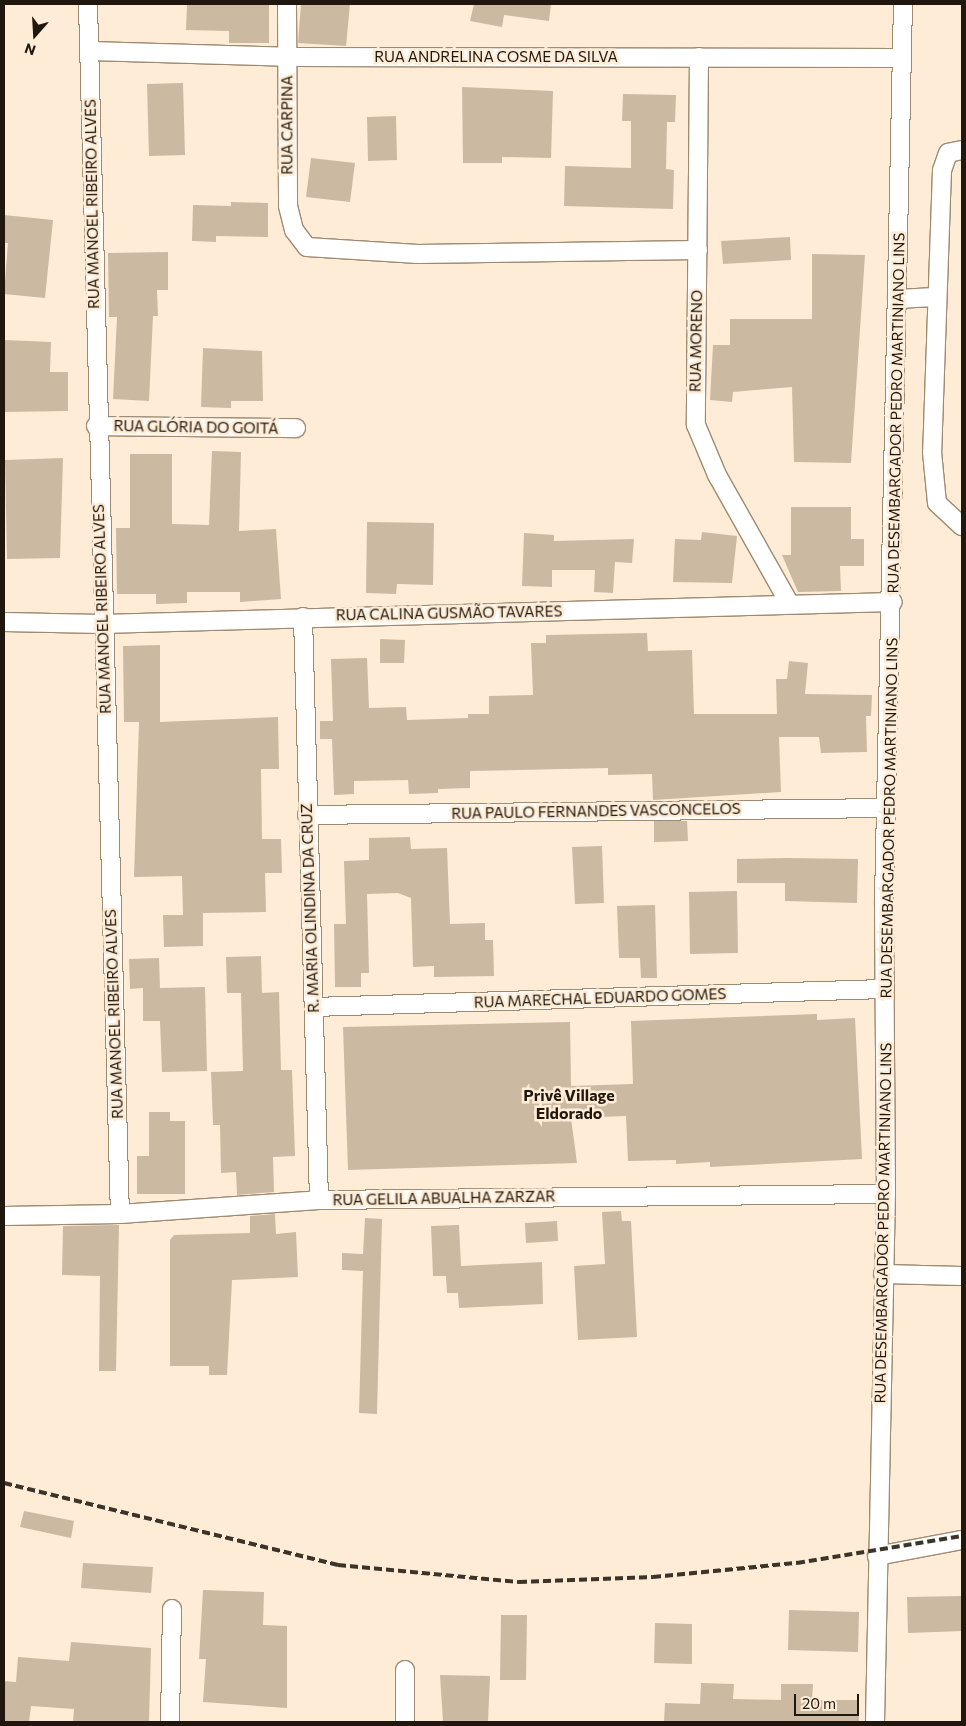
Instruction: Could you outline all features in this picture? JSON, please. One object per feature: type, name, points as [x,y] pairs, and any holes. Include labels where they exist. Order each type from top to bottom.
[{"type":"street","name":"RUA MANOEL RIBEIRO ALVES","points":[[88,4],[96,426],[120,1214]]},
{"type":"street","name":"RUA CARPINA","points":[[287,4],[288,206],[302,244],[317,250],[361,253],[698,250]]},
{"type":"street","name":"RUA DESEMBARGADOR PEDRO MARTINIANO LINS","points":[[875,1722],[886,1194],[886,808],[893,602],[903,4]]},
{"type":"street","name":"RUA ANDRELINA COSME DA SILVA","points":[[90,50],[287,57],[902,58]]},
{"type":"street","name":"RUA MORENO","points":[[698,57],[698,434],[789,602]]},
{"type":"street","points":[[962,150],[948,153],[943,165],[935,296],[935,492],[943,514],[962,526]]},
{"type":"street","points":[[897,299],[935,296]]},
{"type":"street","name":"RUA GLÓRIA DO GOITÁ","points":[[96,426],[296,428]]},
{"type":"street","name":"RUA CALINA GUSMÃO TAVARES","points":[[4,622],[102,624],[789,602],[893,602]]},
{"type":"street","name":"R. MARIA OLINDINA DA CRUZ","points":[[303,617],[319,1200]]},
{"type":"street","name":"RUA PAULO FERNANDES VASCONCELOS","points":[[307,815],[886,808]]},
{"type":"street","name":"RUA MARECHAL EDUARDO GOMES","points":[[314,1007],[885,989]]},
{"type":"street","name":"RUA GELILA ABUALHA ZARZAR","points":[[4,1216],[120,1214],[319,1200],[886,1194]]},
{"type":"street","points":[[883,1274],[962,1276]]},
{"type":"street","points":[[877,1556],[962,1540]]},
{"type":"street","points":[[170,1722],[172,1609]]},
{"type":"street","points":[[405,1670],[405,1722]]},
{"type":"building","points":[[187,4],[269,4],[269,43],[229,43],[229,31],[186,30]]},
{"type":"building","points":[[301,4],[350,4],[346,46],[298,43]]},
{"type":"building","points":[[474,4],[551,4],[549,21],[504,15],[502,27],[470,21]]},
{"type":"building","points":[[183,83],[185,155],[149,156],[147,84]]},
{"type":"building","points":[[462,87],[553,91],[551,158],[502,157],[502,163],[463,163]]},
{"type":"building","points":[[623,94],[676,95],[675,122],[667,122],[666,169],[674,170],[673,209],[564,206],[565,166],[631,168],[631,121],[622,121]]},
{"type":"building","points":[[396,116],[397,160],[368,161],[367,117]]},
{"type":"building","points":[[311,158],[355,163],[350,202],[306,197]]},
{"type":"building","points":[[231,202],[268,203],[268,237],[216,236],[216,242],[192,241],[193,205],[231,206]]},
{"type":"building","points":[[4,215],[53,220],[45,298],[4,294],[8,243],[4,243]]},
{"type":"building","points":[[790,237],[791,260],[723,264],[721,241]]},
{"type":"building","points":[[168,252],[168,290],[157,290],[158,316],[153,316],[149,401],[113,399],[117,317],[109,317],[108,253]]},
{"type":"building","points":[[812,254],[865,255],[851,463],[794,462],[792,387],[733,392],[732,402],[710,400],[713,345],[730,345],[730,319],[812,319]]},
{"type":"building","points":[[4,340],[51,342],[50,372],[68,372],[68,411],[4,412]]},
{"type":"building","points":[[203,348],[262,351],[263,401],[231,401],[231,408],[201,407]]},
{"type":"building","points":[[212,451],[241,452],[239,531],[276,529],[281,599],[240,602],[240,592],[187,592],[187,603],[156,604],[156,594],[117,594],[116,528],[130,528],[130,454],[172,454],[172,524],[209,525]]},
{"type":"building","points":[[63,458],[60,558],[7,559],[5,460]]},
{"type":"building","points":[[791,507],[851,507],[851,539],[864,539],[864,566],[840,566],[841,591],[798,592],[782,555],[791,555]]},
{"type":"building","points":[[367,522],[434,523],[433,585],[397,584],[396,594],[366,593]]},
{"type":"building","points":[[702,532],[737,536],[732,583],[673,582],[675,539],[701,540]]},
{"type":"building","points":[[524,533],[554,535],[554,541],[634,539],[632,563],[615,562],[613,593],[594,592],[595,570],[552,570],[552,587],[522,586]]},
{"type":"building","points":[[647,633],[648,651],[692,650],[694,714],[777,714],[776,679],[787,679],[789,661],[808,663],[805,694],[872,695],[871,716],[866,716],[867,752],[821,753],[819,737],[779,737],[781,792],[653,800],[652,774],[608,775],[608,768],[470,771],[470,788],[438,789],[438,793],[409,794],[408,780],[354,781],[354,794],[334,795],[332,739],[320,739],[320,721],[333,721],[331,659],[367,658],[369,708],[406,707],[407,720],[468,718],[468,714],[489,714],[489,696],[533,695],[531,643],[546,643],[546,635]]},
{"type":"building","points":[[380,639],[405,640],[404,663],[380,663]]},
{"type":"building","points":[[160,645],[160,722],[278,717],[279,769],[261,769],[262,839],[281,839],[282,873],[265,873],[266,912],[203,913],[203,946],[164,947],[163,915],[183,915],[182,876],[134,877],[139,722],[124,722],[123,646]]},
{"type":"building","points":[[654,821],[687,821],[688,841],[654,842]]},
{"type":"building","points":[[410,837],[411,849],[447,848],[450,924],[485,923],[485,940],[493,940],[494,976],[434,977],[434,966],[413,967],[411,898],[398,893],[367,894],[369,973],[361,973],[361,987],[335,987],[334,924],[346,924],[344,861],[369,860],[369,838]]},
{"type":"building","points":[[602,846],[604,903],[575,904],[572,847]]},
{"type":"building","points":[[737,859],[858,859],[857,903],[785,901],[785,883],[737,883]]},
{"type":"building","points":[[737,891],[738,953],[690,954],[689,892]]},
{"type":"building","points":[[655,905],[657,978],[641,978],[640,958],[619,958],[617,906]]},
{"type":"building","points":[[261,956],[262,993],[279,992],[281,1070],[292,1070],[295,1156],[273,1157],[274,1192],[237,1195],[236,1172],[221,1173],[220,1125],[213,1125],[211,1072],[243,1071],[241,993],[227,993],[226,957]]},
{"type":"building","points":[[159,958],[160,988],[205,987],[207,1071],[162,1072],[160,1021],[143,1021],[143,988],[130,989],[129,959]]},
{"type":"building","points":[[817,1014],[817,1020],[855,1018],[862,1159],[710,1167],[710,1162],[676,1164],[676,1160],[628,1161],[626,1116],[571,1118],[577,1163],[348,1170],[343,1027],[570,1022],[571,1086],[633,1084],[631,1021]]},
{"type":"building","points":[[149,1112],[170,1112],[170,1121],[185,1121],[185,1194],[137,1194],[137,1156],[149,1156]]},
{"type":"building","points":[[621,1211],[622,1221],[631,1221],[637,1337],[578,1340],[574,1266],[605,1264],[602,1212]]},
{"type":"building","points":[[275,1214],[276,1234],[296,1232],[298,1277],[232,1280],[227,1375],[209,1375],[209,1366],[170,1366],[170,1240],[174,1235],[250,1233],[250,1216]]},
{"type":"building","points":[[365,1218],[382,1219],[377,1414],[359,1413],[363,1271],[342,1270],[342,1253],[363,1254]]},
{"type":"building","points":[[557,1221],[558,1241],[526,1243],[525,1223]]},
{"type":"building","points":[[119,1225],[116,1371],[99,1371],[100,1276],[62,1275],[63,1226]]},
{"type":"building","points":[[459,1225],[461,1266],[542,1262],[543,1304],[459,1308],[458,1293],[447,1293],[446,1276],[433,1276],[431,1226]]},
{"type":"building","points":[[24,1511],[74,1521],[71,1538],[20,1527]]},
{"type":"building","points":[[83,1563],[153,1567],[151,1593],[81,1588]]},
{"type":"building","points":[[203,1590],[264,1592],[263,1625],[287,1626],[287,1708],[203,1702],[206,1659],[199,1659]]},
{"type":"building","points":[[962,1596],[962,1631],[908,1633],[907,1597]]},
{"type":"building","points":[[789,1610],[859,1612],[858,1652],[788,1650]]},
{"type":"building","points":[[501,1615],[527,1615],[526,1680],[500,1680]]},
{"type":"building","points":[[655,1623],[692,1624],[692,1664],[654,1663]]},
{"type":"building","points":[[71,1642],[151,1648],[149,1722],[73,1722],[74,1709],[31,1706],[29,1722],[4,1722],[4,1681],[16,1682],[18,1657],[69,1661]]},
{"type":"building","points":[[440,1675],[490,1676],[488,1722],[443,1722]]},
{"type":"building","points":[[701,1683],[734,1684],[733,1699],[781,1700],[781,1684],[813,1684],[812,1700],[859,1700],[859,1722],[664,1722],[665,1703],[700,1704]]},
{"type":"railway","points":[[4,1483],[338,1565],[519,1582],[653,1577],[797,1563],[962,1536]]},
{"type":"district","name":"Privê Village Eldorado","points":[[569,1104]]}]
